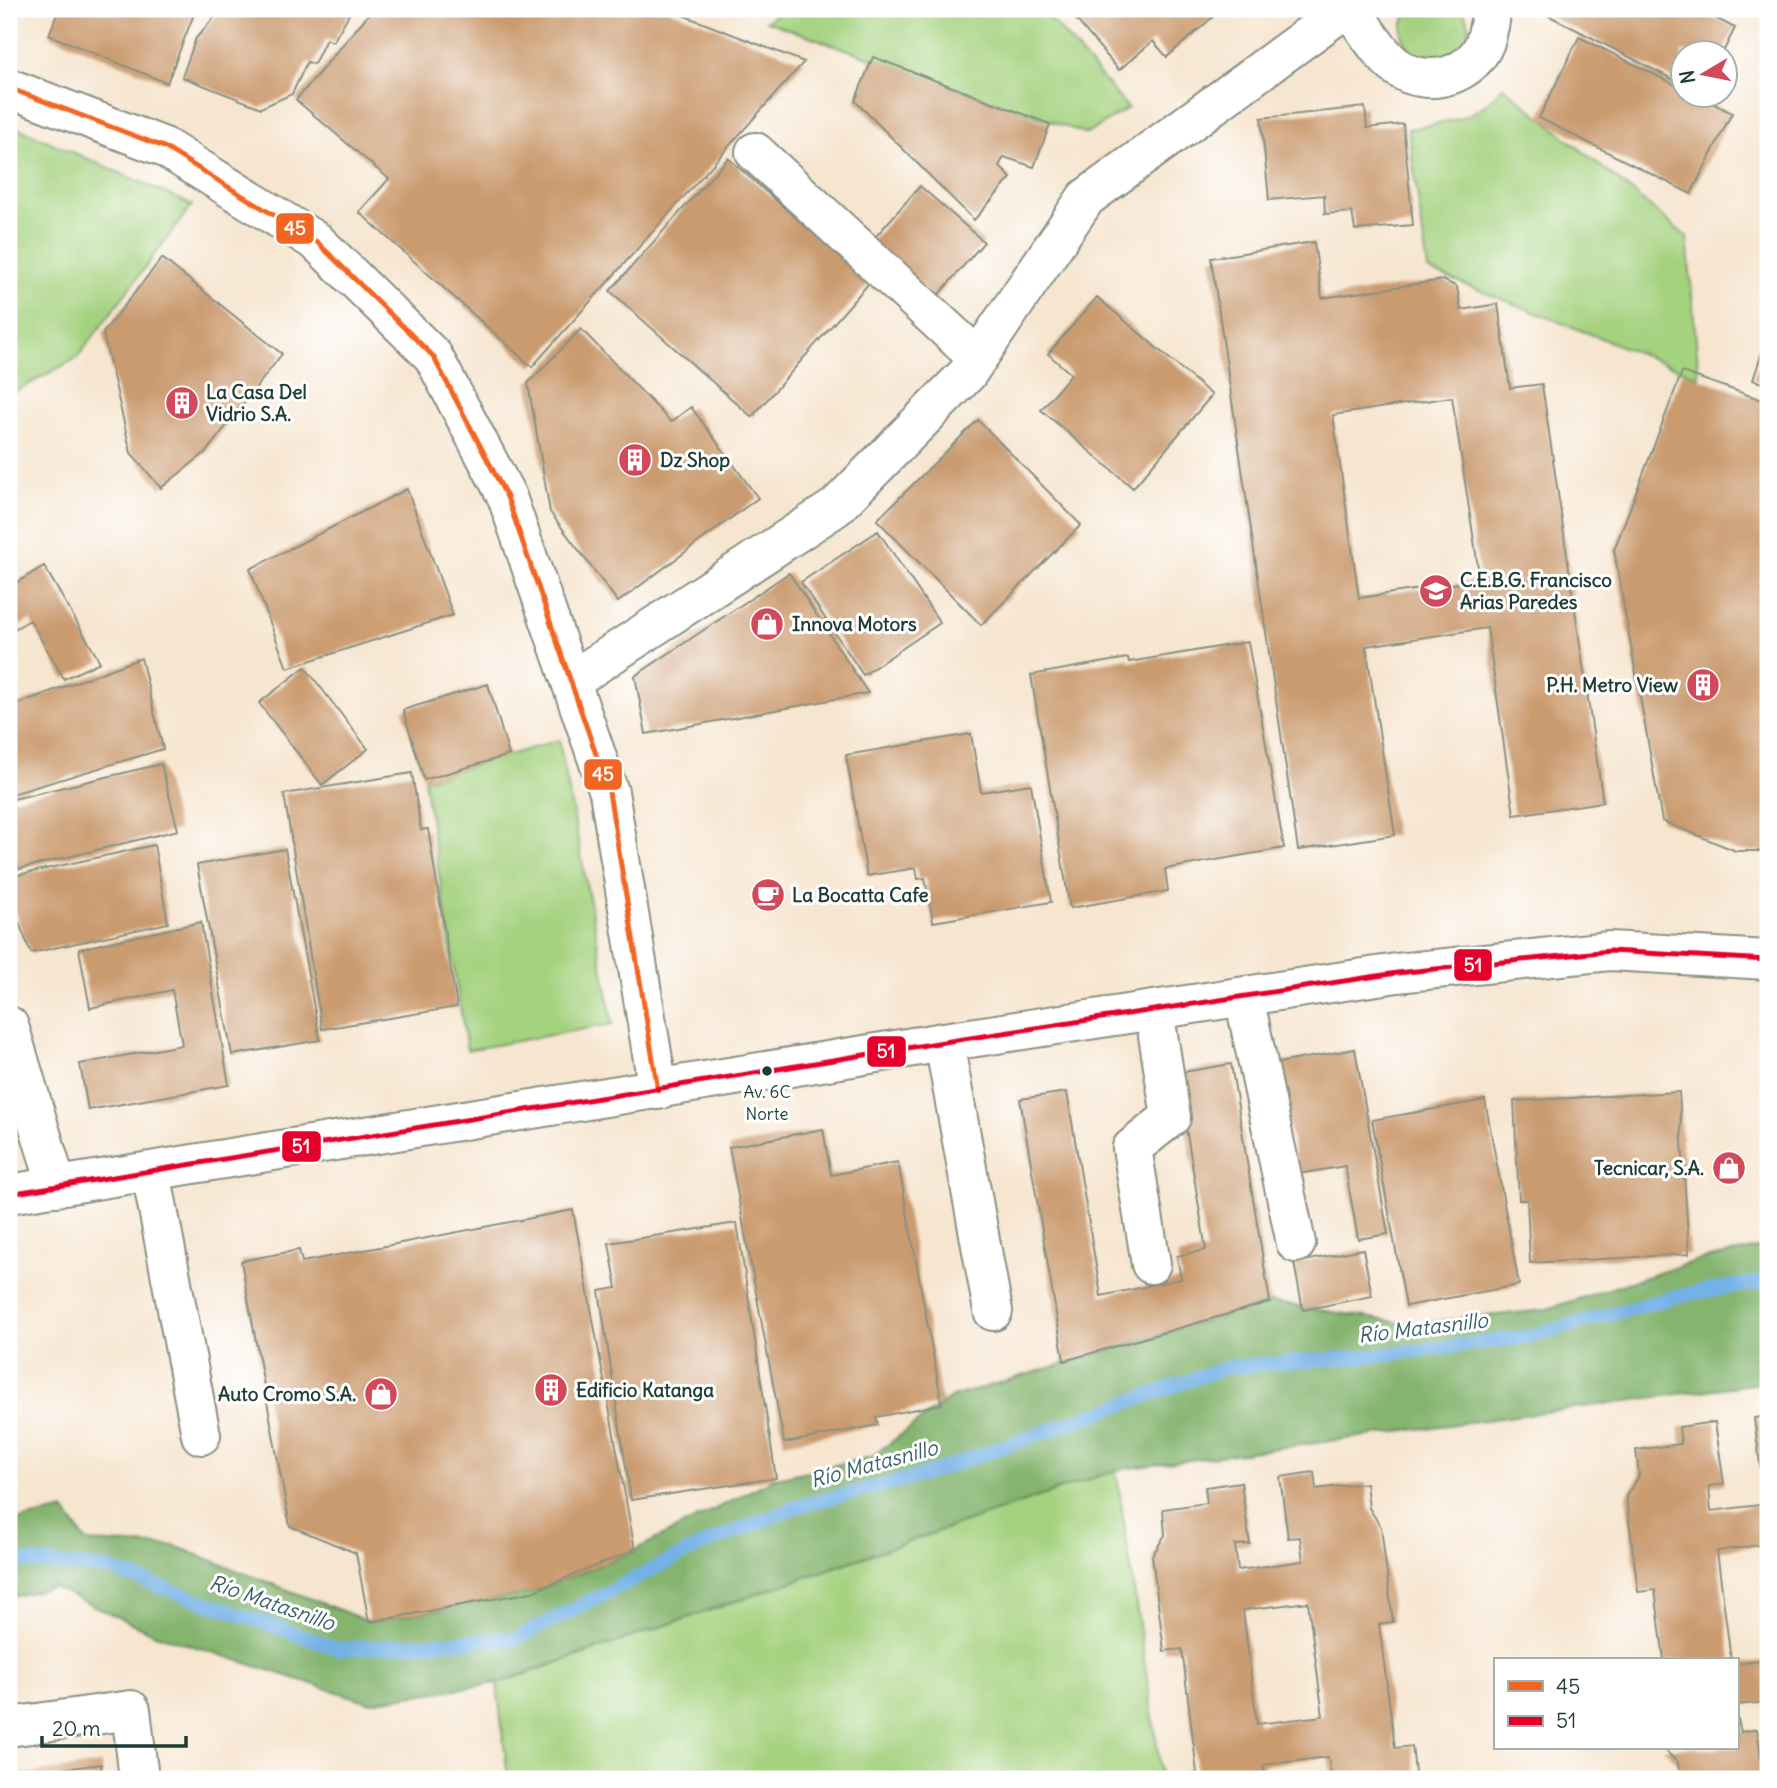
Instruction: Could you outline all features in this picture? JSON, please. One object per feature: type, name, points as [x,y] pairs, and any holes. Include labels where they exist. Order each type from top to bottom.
[{"type":"street","points":[[571,681],[836,507],[967,374],[1086,198],[1345,9]]},
{"type":"street","points":[[1351,9],[1383,54],[1411,75],[1444,76],[1468,67],[1486,45],[1491,14],[1489,9]]},
{"type":"street","points":[[9,88],[164,147],[317,242],[433,356],[507,496],[610,792],[658,1090]]},
{"type":"street","points":[[755,152],[978,358]]},
{"type":"street","points":[[9,1194],[944,1042],[1396,973],[1610,951],[1768,960]]},
{"type":"street","points":[[1244,997],[1296,1243]]},
{"type":"street","points":[[1151,1264],[1132,1148],[1171,1117],[1154,1010]]},
{"type":"street","points":[[9,1026],[57,1187]]},
{"type":"street","points":[[944,1042],[993,1311]]},
{"type":"street","points":[[151,1172],[201,1435]]},
{"type":"street","points":[[9,1727],[131,1710],[139,1779]]},
{"type":"green space","points":[[784,9],[1042,9],[1128,108],[1087,134],[766,21]]},
{"type":"green space","points":[[1409,9],[1462,9],[1469,30],[1464,45],[1452,55],[1436,58],[1419,55],[1407,46],[1402,31]]},
{"type":"green space","points":[[1503,86],[1687,237],[1699,377],[1428,270],[1408,129],[1473,113]]},
{"type":"green space","points":[[9,124],[192,205],[77,358],[9,395]]},
{"type":"green space","points":[[559,740],[613,1024],[467,1050],[424,780]]},
{"type":"green space","points":[[1768,1246],[1768,1382],[1116,1470],[497,1683],[369,1702],[155,1634],[53,1587],[9,1598],[9,1522],[64,1510],[87,1542],[175,1546],[370,1622],[532,1592],[635,1550],[776,1478],[871,1457],[952,1397],[1270,1302],[1409,1324],[1544,1310],[1695,1261]]},
{"type":"green space","points":[[1116,1470],[1162,1779],[508,1779],[497,1684]]},
{"type":"building","points":[[59,9],[196,9],[167,83],[49,35]]},
{"type":"building","points":[[222,9],[352,9],[333,42],[326,39],[314,64],[307,62],[292,94],[261,108],[182,77],[196,38]]},
{"type":"building","points":[[373,9],[667,9],[804,62],[532,367],[359,212],[389,179],[296,100]]},
{"type":"building","points":[[1067,9],[1222,9],[1167,57],[1153,41],[1119,70]]},
{"type":"building","points":[[1536,9],[1697,9],[1735,28],[1730,38],[1668,38],[1668,77]]},
{"type":"building","points":[[1579,37],[1668,81],[1668,108],[1722,108],[1732,113],[1691,194],[1539,118]]},
{"type":"building","points":[[873,57],[1050,124],[1034,167],[1004,157],[999,166],[1011,178],[974,220],[855,101]]},
{"type":"building","points":[[1365,107],[1367,128],[1403,124],[1413,225],[1355,230],[1352,212],[1325,214],[1324,195],[1269,200],[1261,118]]},
{"type":"building","points":[[728,158],[869,283],[752,417],[610,291]]},
{"type":"building","points":[[920,186],[984,242],[935,299],[871,242]]},
{"type":"building","points":[[1314,242],[1322,298],[1443,280],[1457,287],[1461,310],[1498,304],[1510,388],[1542,384],[1603,802],[1514,815],[1487,628],[1366,646],[1395,835],[1298,850],[1211,258]],"holes":[[[1452,397],[1480,580],[1359,598],[1333,415]]]},
{"type":"building","name":"La Casa Del Vidrio S.A.","points":[[162,258],[282,354],[206,452],[161,488],[131,453],[103,333]]},
{"type":"building","points":[[1097,297],[1212,395],[1133,488],[1041,410],[1071,374],[1048,354]]},
{"type":"building","name":"Dz Shop","points":[[581,329],[671,422],[691,407],[758,498],[618,602],[550,512],[528,383]]},
{"type":"building","points":[[1768,334],[1768,385],[1753,380]]},
{"type":"building","name":"P.H. Metro View","points":[[1682,372],[1768,402],[1768,851],[1736,851],[1662,821],[1614,550]]},
{"type":"building","points":[[978,420],[1081,525],[981,625],[877,520]]},
{"type":"building","points":[[407,489],[453,615],[287,668],[250,569]]},
{"type":"building","points":[[878,531],[940,623],[863,675],[801,582]]},
{"type":"building","points":[[44,566],[100,662],[64,679],[30,620],[9,632],[9,587]]},
{"type":"building","name":"Innova Motors","points":[[789,573],[868,693],[646,734],[635,676]]},
{"type":"building","points":[[1248,642],[1284,848],[1165,869],[1168,891],[1070,908],[1031,675],[1128,658],[1129,662]]},
{"type":"building","points":[[141,658],[163,749],[9,795],[9,707]]},
{"type":"building","points":[[305,667],[368,749],[322,785],[259,703]]},
{"type":"building","points":[[488,684],[509,755],[424,780],[403,710]]},
{"type":"building","points":[[971,734],[981,792],[1031,784],[1051,902],[933,922],[925,878],[918,879],[916,868],[867,876],[846,755]]},
{"type":"building","points":[[161,764],[178,830],[19,869],[9,828],[9,800]]},
{"type":"building","points":[[412,773],[421,830],[428,829],[457,1007],[322,1029],[284,794]]},
{"type":"building","points":[[154,845],[168,923],[31,953],[9,897],[9,877]]},
{"type":"building","points":[[285,849],[320,1040],[232,1055],[197,865]]},
{"type":"building","points":[[201,922],[229,1085],[88,1110],[80,1064],[182,1045],[172,990],[90,1008],[79,949]]},
{"type":"building","points":[[1355,1049],[1388,1234],[1358,1239],[1345,1166],[1298,1174],[1278,1063]]},
{"type":"building","points":[[1231,1064],[1270,1302],[1064,1361],[1020,1099],[1067,1092],[1101,1296],[1181,1279],[1177,1256],[1206,1250],[1177,1073]]},
{"type":"building","points":[[1679,1092],[1689,1254],[1530,1263],[1527,1200],[1519,1200],[1514,1101]]},
{"type":"building","points":[[1485,1100],[1519,1285],[1406,1306],[1372,1120]]},
{"type":"building","points":[[823,1129],[831,1175],[898,1162],[942,1404],[876,1417],[878,1425],[784,1443],[729,1147]]},
{"type":"building","name":"Auto Cromo S.A.","points":[[573,1210],[635,1550],[532,1592],[369,1622],[356,1553],[290,1526],[241,1261],[299,1250],[302,1262]]},
{"type":"building","points":[[737,1223],[776,1478],[631,1500],[599,1291],[617,1288],[609,1243]]},
{"type":"building","points":[[1363,1249],[1372,1296],[1303,1310],[1294,1263]]},
{"type":"building","points":[[1768,1416],[1768,1478],[1762,1479],[1754,1418]]},
{"type":"building","points":[[1715,1422],[1724,1484],[1709,1486],[1711,1511],[1768,1504],[1768,1544],[1717,1551],[1731,1658],[1664,1658],[1655,1590],[1638,1592],[1626,1496],[1639,1476],[1636,1450],[1681,1444],[1679,1427]]},
{"type":"building","points":[[1314,1472],[1316,1489],[1366,1483],[1369,1508],[1381,1527],[1393,1622],[1379,1624],[1395,1748],[1412,1746],[1415,1772],[1412,1779],[1332,1779],[1328,1757],[1263,1765],[1265,1779],[1180,1779],[1180,1776],[1197,1773],[1182,1649],[1164,1651],[1152,1556],[1165,1535],[1163,1509],[1207,1503],[1205,1487],[1241,1482],[1250,1544],[1235,1545],[1238,1570],[1303,1561],[1300,1537],[1288,1538],[1280,1477]],"holes":[[[1308,1602],[1323,1716],[1257,1724],[1243,1610]]]},
{"type":"building","points":[[1768,1660],[1768,1702],[1738,1705],[1738,1664]]},
{"type":"building","points":[[1738,1719],[1741,1732],[1757,1729],[1764,1779],[1680,1779],[1678,1763],[1665,1750],[1738,1750]]},
{"type":"building","points":[[101,1764],[103,1779],[9,1779],[9,1776]]},
{"type":"waterway","name":"Río Matasnillo","points":[[9,1560],[110,1569],[339,1649],[517,1638],[695,1548],[801,1505],[921,1476],[1227,1367],[1374,1356],[1526,1337],[1681,1295],[1768,1281]]},
{"type":"transit line","name":"45","points":[[9,88],[164,147],[317,242],[433,356],[507,497],[609,792],[658,1090]]},
{"type":"transit line","name":"51","points":[[9,1194],[944,1042],[1397,973],[1610,951],[1768,960]]},
{"type":"place","name":"La Casa Del Vidrio S.A.","points":[[182,403]]},
{"type":"place","name":"Dz Shop","points":[[635,460]]},
{"type":"place","name":"C.E.B.G. Francisco Arias Paredes","points":[[1436,591]]},
{"type":"place","name":"Innova Motors","points":[[767,624]]},
{"type":"place","name":"P.H. Metro View","points":[[1703,685]]},
{"type":"place","name":"La Bocatta Cafe","points":[[768,895]]},
{"type":"place","name":"Av. 6C Norte","points":[[767,1071]]},
{"type":"place","name":"Tecnicar, S.A.","points":[[1729,1168]]},
{"type":"place","name":"Edificio Katanga","points":[[551,1390]]},
{"type":"place","name":"Auto Cromo S.A.","points":[[381,1394]]}]
